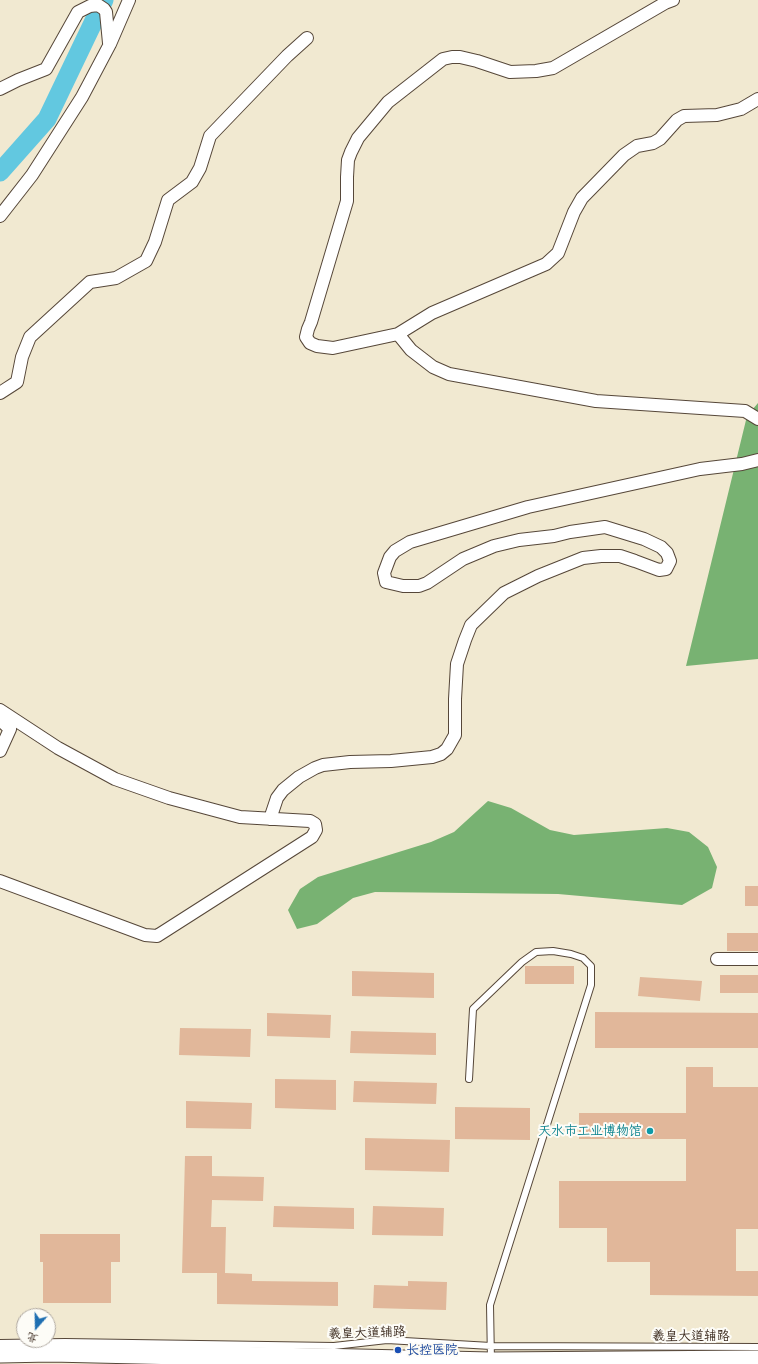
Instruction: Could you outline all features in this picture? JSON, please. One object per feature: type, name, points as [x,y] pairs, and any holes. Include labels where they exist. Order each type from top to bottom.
[{"type":"main road","points":[[0,1353],[491,1354],[758,1360]]},
{"type":"street","points":[[0,216],[32,175],[82,97],[110,44],[129,0]]},
{"type":"street","points":[[673,0],[665,3],[553,68],[536,71],[510,72],[477,60],[452,57],[443,59],[388,102],[358,138],[348,160],[348,201],[308,329],[306,337],[310,343],[317,346],[333,348],[398,334],[432,313],[546,264],[558,253],[574,212],[582,198],[624,155],[637,146],[660,140],[677,120],[684,116],[717,115],[741,109],[758,99]]},
{"type":"street","points":[[0,89],[46,69],[80,6],[99,7],[106,12],[110,44]]},
{"type":"street","points":[[0,393],[17,382],[22,357],[30,337],[90,282],[116,278],[146,261],[156,242],[168,200],[192,182],[200,168],[210,136],[287,56],[307,38]]},
{"type":"street","points":[[398,334],[411,350],[433,367],[449,374],[596,401],[745,411],[758,419]]},
{"type":"street","points":[[270,819],[277,798],[283,790],[299,777],[315,768],[323,765],[350,762],[391,761],[432,757],[441,754],[447,749],[455,734],[457,664],[465,640],[471,625],[504,593],[538,576],[583,558],[620,556],[658,570],[666,569],[670,561],[667,553],[661,547],[644,539],[606,527],[570,532],[554,536],[519,540],[494,546],[463,559],[447,569],[434,580],[419,586],[403,586],[386,582],[384,573],[390,557],[395,551],[410,542],[528,506],[693,471],[742,464],[758,460]]},
{"type":"street","points":[[0,710],[58,748],[115,779],[169,798],[240,817],[310,821],[316,827],[316,832],[312,837],[157,936],[145,935],[0,881]]},
{"type":"street","points":[[0,720],[10,729],[0,751]]},
{"type":"street","points":[[717,959],[758,959]]},
{"type":"lane","points":[[469,1079],[473,1009],[522,962],[536,952],[553,951],[584,958],[590,966],[591,985],[490,1305],[491,1354]]},
{"type":"lane","name":"羲皇大道辅路","points":[[0,1343],[65,1342],[334,1346],[388,1340],[491,1354],[758,1347]]},
{"type":"green space","points":[[758,403],[758,659],[686,666],[747,416]]},
{"type":"green space","points":[[488,801],[511,808],[550,830],[574,835],[667,828],[689,832],[708,847],[717,867],[712,888],[682,905],[558,894],[375,892],[353,898],[317,924],[297,929],[288,910],[300,889],[318,877],[431,842],[454,832]]},
{"type":"building","points":[[745,886],[758,886],[758,906],[745,906]]},
{"type":"building","points":[[727,933],[758,933],[758,951],[727,951]]},
{"type":"building","points":[[525,966],[574,966],[574,984],[525,984]]},
{"type":"building","points":[[352,971],[434,973],[434,998],[352,996]]},
{"type":"building","points":[[720,975],[758,975],[758,993],[720,993]]},
{"type":"building","points":[[640,977],[702,981],[700,1001],[638,996]]},
{"type":"building","points":[[595,1012],[758,1013],[758,1048],[595,1048]]},
{"type":"building","points":[[267,1013],[331,1015],[330,1038],[267,1036]]},
{"type":"building","points":[[180,1028],[251,1029],[250,1057],[179,1055]]},
{"type":"building","points":[[351,1031],[436,1033],[436,1055],[350,1053]]},
{"type":"building","points":[[686,1067],[713,1067],[713,1087],[758,1087],[758,1229],[736,1229],[736,1271],[758,1271],[758,1296],[650,1295],[650,1262],[607,1262],[607,1228],[559,1228],[559,1181],[686,1181],[686,1139],[579,1139],[579,1113],[686,1113]]},
{"type":"building","points":[[275,1079],[336,1080],[336,1110],[275,1108]]},
{"type":"building","points":[[354,1081],[437,1083],[436,1104],[353,1102]]},
{"type":"building","points":[[186,1101],[252,1103],[251,1129],[186,1128]]},
{"type":"building","points":[[455,1107],[530,1108],[530,1140],[455,1139]]},
{"type":"building","points":[[365,1138],[450,1140],[449,1172],[365,1170]]},
{"type":"building","points":[[185,1156],[212,1156],[212,1176],[264,1177],[263,1201],[212,1200],[211,1227],[226,1227],[225,1273],[252,1274],[252,1281],[338,1282],[338,1306],[217,1304],[217,1273],[182,1273]]},
{"type":"building","points":[[274,1206],[354,1208],[354,1229],[273,1227]]},
{"type":"building","points":[[373,1206],[444,1208],[443,1236],[372,1235]]},
{"type":"building","points":[[40,1234],[120,1234],[120,1262],[111,1262],[111,1303],[43,1303],[43,1262],[40,1262]]},
{"type":"building","points":[[408,1281],[447,1282],[446,1310],[373,1308],[374,1285],[408,1286]]},
{"type":"waterway","points":[[0,172],[47,119],[104,0]]},
{"type":"place","name":"天水市工业博物馆","points":[[650,1131]]},
{"type":"place","name":"长控医院","points":[[398,1350]]}]
